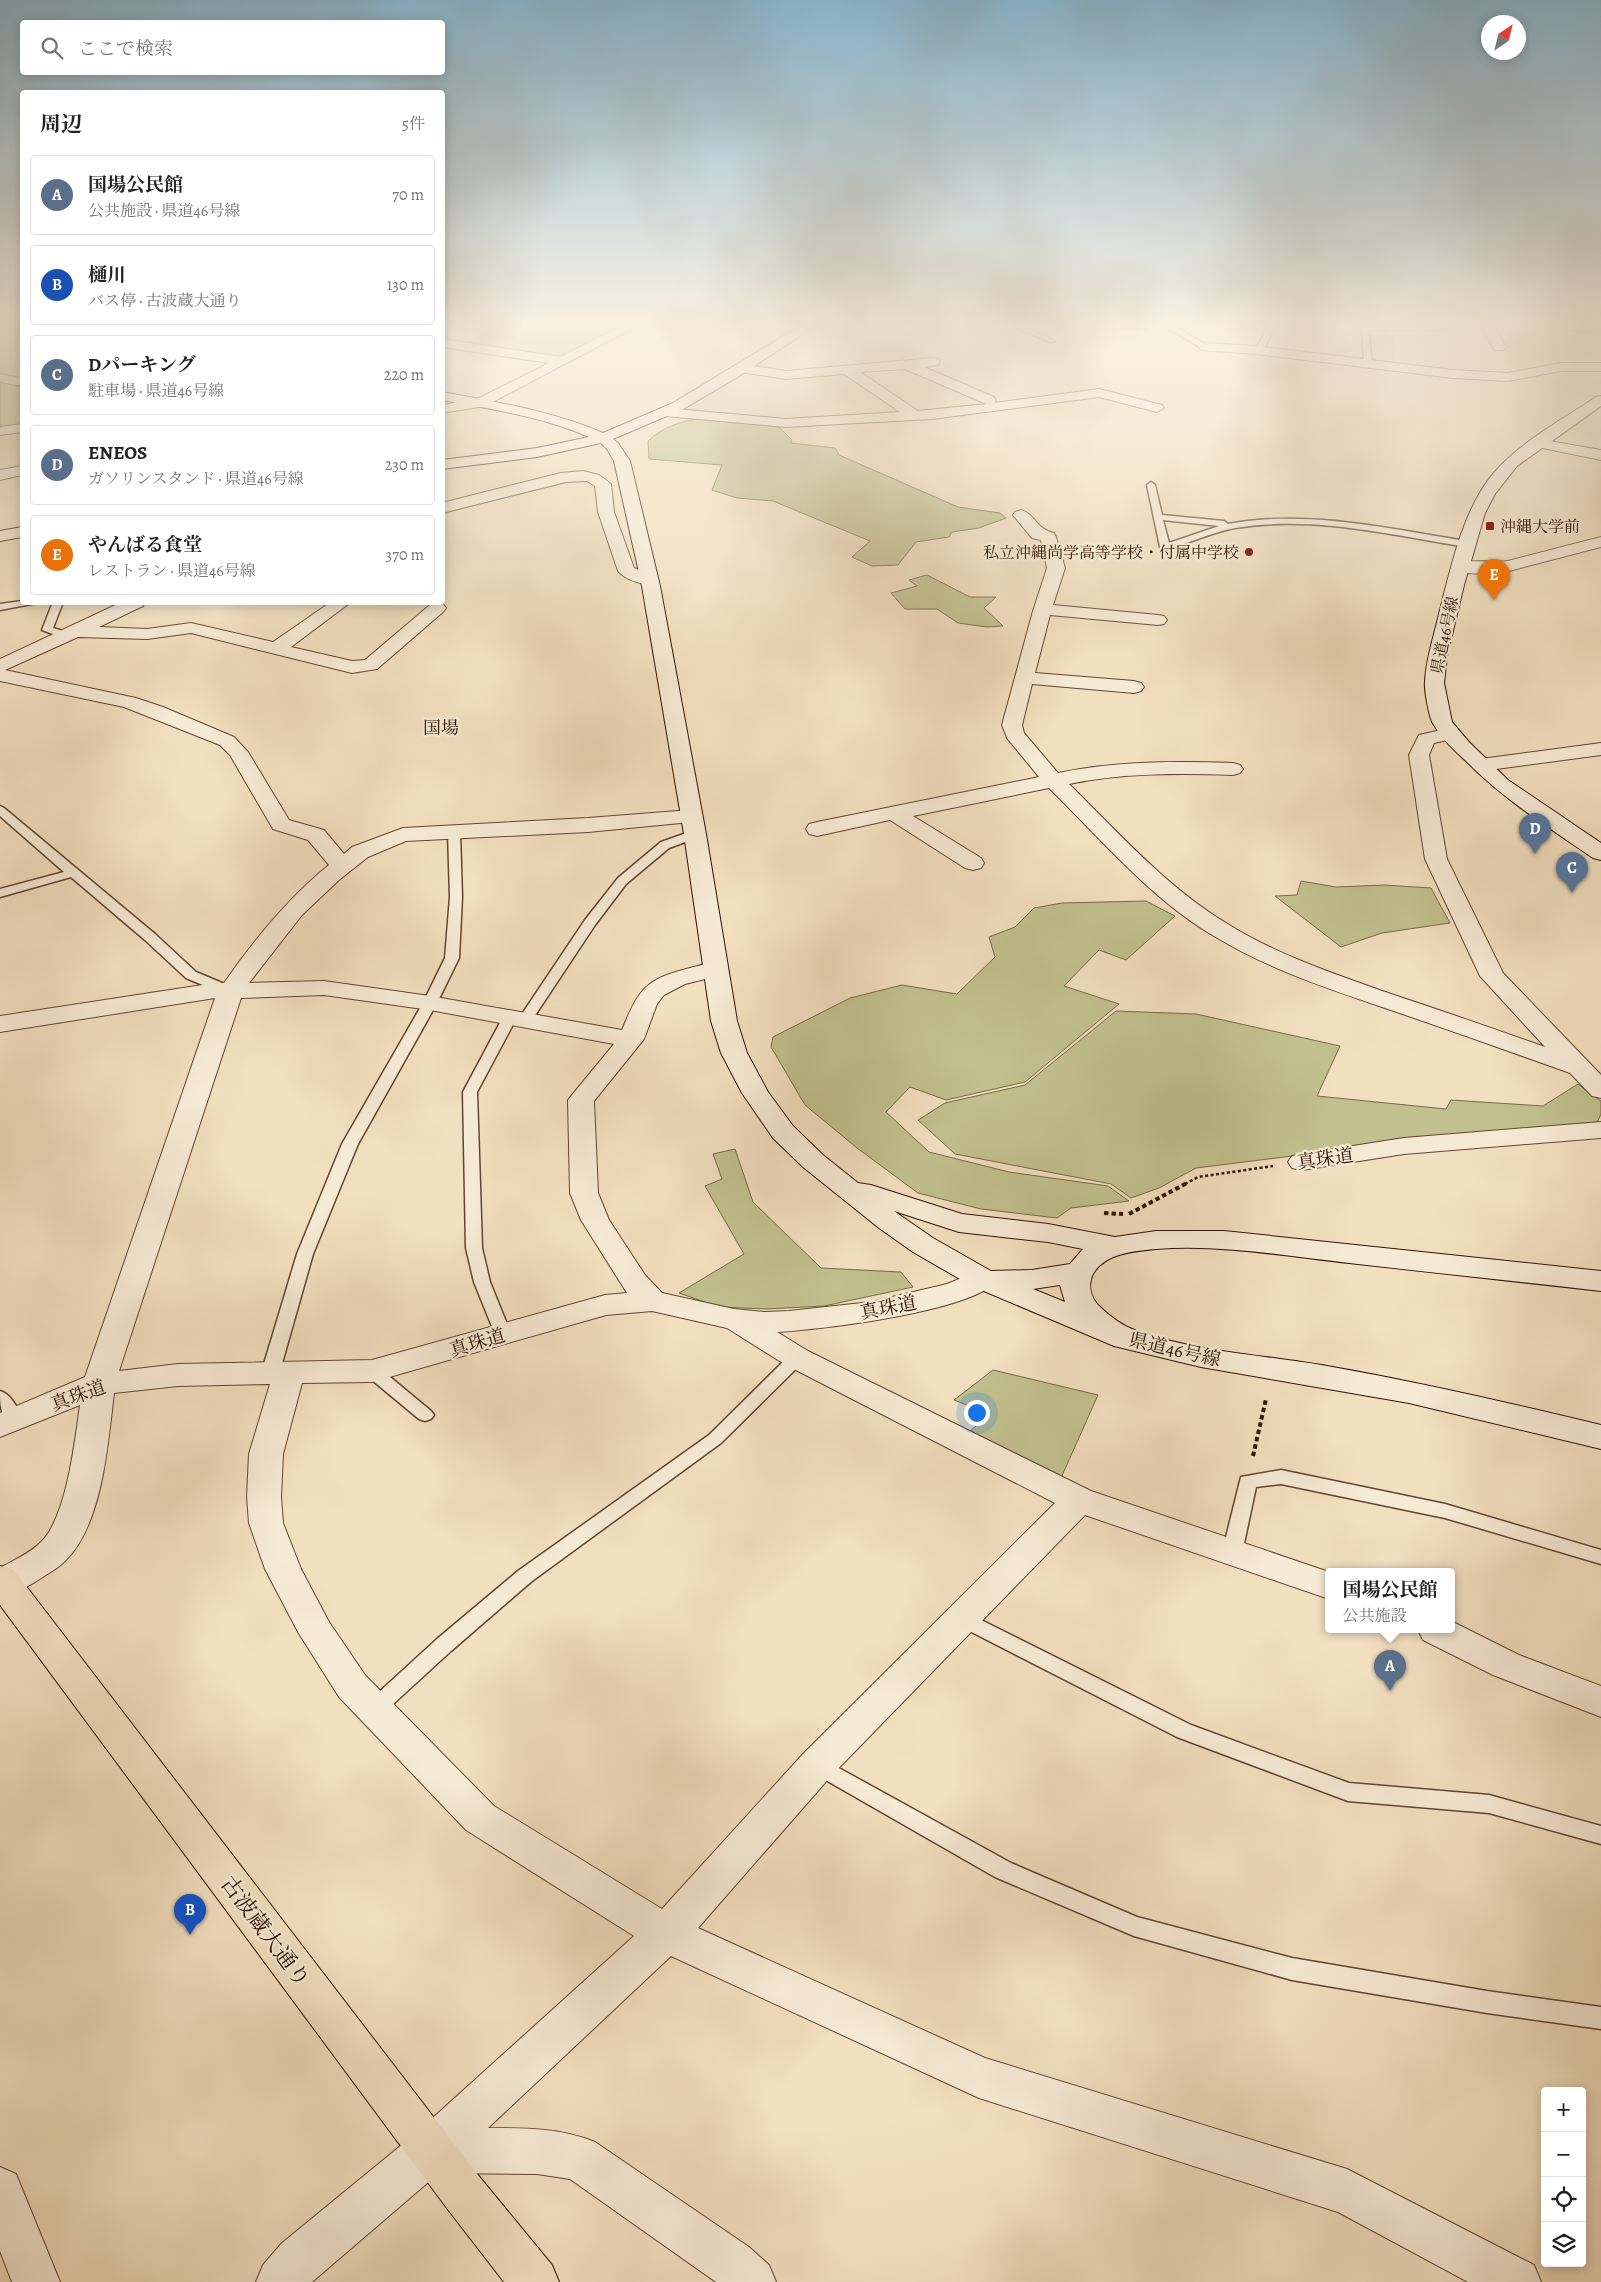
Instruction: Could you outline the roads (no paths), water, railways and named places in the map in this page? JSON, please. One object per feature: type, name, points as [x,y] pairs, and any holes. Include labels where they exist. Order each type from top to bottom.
[{"type":"highway","name":"古波蔵大通り","points":[[2,1581],[431,2150],[535,2282]]},
{"type":"street","points":[[589,432],[603,438],[613,446],[622,461],[649,580],[693,825],[724,1021],[734,1054],[755,1092],[783,1132],[841,1184],[924,1245],[983,1279],[1084,1323],[1114,1333]]},
{"type":"street","points":[[445,465],[571,446],[603,438],[616,432]]},
{"type":"street","name":"県道46号線","points":[[1553,432],[1512,463],[1498,478],[1477,513],[1443,630],[1434,684],[1442,723],[1450,734],[1481,765],[1526,803],[1601,853]]},
{"type":"street","points":[[1538,443],[1601,455]]},
{"type":"street","points":[[0,475],[20,471]]},
{"type":"street","points":[[445,507],[561,478],[580,476],[595,478],[603,484],[606,512],[627,571],[649,580]]},
{"type":"street","points":[[1021,515],[1038,535],[1048,537],[1056,568],[1012,725],[1014,734],[1053,780],[1180,901],[1222,931],[1271,956],[1322,978],[1579,1067]]},
{"type":"street","points":[[0,536],[20,532]]},
{"type":"street","points":[[1461,567],[1509,566],[1601,542]]},
{"type":"street","points":[[1568,551],[1593,561]]},
{"type":"street","points":[[0,666],[131,605]]},
{"type":"street","points":[[277,648],[339,605]]},
{"type":"street","points":[[70,633],[147,634],[191,628],[352,667],[370,665],[437,608]]},
{"type":"street","points":[[1043,609],[1158,620]]},
{"type":"street","points":[[0,675],[129,702],[156,711],[227,741],[238,752],[281,824],[316,835],[342,866]]},
{"type":"street","points":[[1025,678],[1134,687]]},
{"type":"street","points":[[1450,734],[1426,739],[1419,755],[1436,859],[1492,976],[1601,1090]]},
{"type":"street","points":[[1481,765],[1601,749]]},
{"type":"street","points":[[817,829],[1090,773],[1174,767],[1234,769]]},
{"type":"street","points":[[896,814],[973,863]]},
{"type":"street","points":[[2,1581],[56,1550],[72,1525],[90,1449],[99,1384],[230,992],[250,963],[294,910],[360,852],[403,835],[588,825],[693,825]]},
{"type":"street","points":[[652,1301],[634,1282],[596,1220],[584,1193],[581,1100],[631,1039],[645,1003],[655,990],[676,979],[716,969]]},
{"type":"street","points":[[0,1024],[209,991],[230,992],[324,988],[430,1003],[631,1039]]},
{"type":"street","name":"真珠道","points":[[1302,1162],[1404,1146],[1601,1130]]},
{"type":"street","points":[[841,1184],[926,1214],[959,1223],[1048,1233],[1117,1247]]},
{"type":"street","points":[[983,1279],[1032,1280],[1078,1272],[1090,1259],[1101,1252],[1117,1247],[1161,1240],[1256,1244],[1601,1281]]},
{"type":"street","name":"県道46号線","points":[[1078,1272],[1075,1290],[1081,1305],[1114,1333],[1168,1350],[1403,1391],[1481,1407],[1601,1437]]},
{"type":"street","name":"真珠道","points":[[5,1414],[99,1384],[178,1375],[372,1371],[434,1355],[605,1305],[652,1301],[734,1319],[764,1322],[789,1321],[871,1312],[956,1292],[983,1279]]},
{"type":"street","points":[[734,1319],[797,1358],[1079,1500],[1325,1585]]},
{"type":"street","points":[[280,1374],[266,1454],[264,1497],[266,1523],[283,1569],[316,1632],[352,1686],[373,1710],[480,1818],[666,1934],[980,2077],[1347,2192],[1517,2282]]},
{"type":"street","points":[[280,2282],[298,2260],[431,2150],[666,1934],[817,1765],[1079,1500]]},
{"type":"street","points":[[1442,1633],[1506,1665],[1601,1702]]},
{"type":"street","points":[[431,2150],[538,2151],[579,2158],[732,2264],[752,2282]]},
{"type":"street","points":[[0,2190],[36,2282]]},
{"type":"lane","points":[[1151,485],[1165,547],[1190,537],[1246,524]]},
{"type":"lane","points":[[1158,517],[1222,524],[1306,523],[1345,526],[1467,544]]},
{"type":"lane","points":[[0,608],[20,605]]},
{"type":"lane","points":[[57,605],[47,630],[70,633]]},
{"type":"lane","points":[[0,810],[73,874],[150,937],[191,975],[230,992]]},
{"type":"lane","points":[[503,1334],[482,1282],[474,1248],[470,1092],[518,1019],[622,882],[665,845],[693,825]]},
{"type":"lane","points":[[280,1374],[305,1254],[350,1144],[430,1003],[452,958],[456,897],[454,832]]},
{"type":"lane","points":[[0,894],[73,874]]},
{"type":"lane","points":[[373,1710],[444,1645],[525,1576],[715,1439],[797,1358]]},
{"type":"lane","points":[[372,1371],[425,1415]]},
{"type":"lane","points":[[1232,1553],[1248,1482],[1281,1477],[1445,1511],[1601,1557]]},
{"type":"lane","points":[[961,1618],[1184,1731],[1348,1792],[1489,1804],[1601,1835]]},
{"type":"lane","points":[[817,1765],[1003,1870],[1134,1926],[1292,1969],[1487,2002],[1601,2018]]},
{"type":"place","name":"沖縄大学前","points":[[1490,526]]},
{"type":"place","name":"私立沖縄尚学高等学校・付属中学校","points":[[1249,552]]},
{"type":"place","name":"やんばる食堂","points":[[1494,600]]},
{"type":"place","name":"ENEOS","points":[[1535,854]]},
{"type":"place","name":"Dパーキング","points":[[1572,893]]},
{"type":"place","name":"国場公民館","points":[[1390,1691]]},
{"type":"place","name":"樋川","points":[[190,1935]]},
{"type":"district","name":"国場","points":[[441,728]]}]
